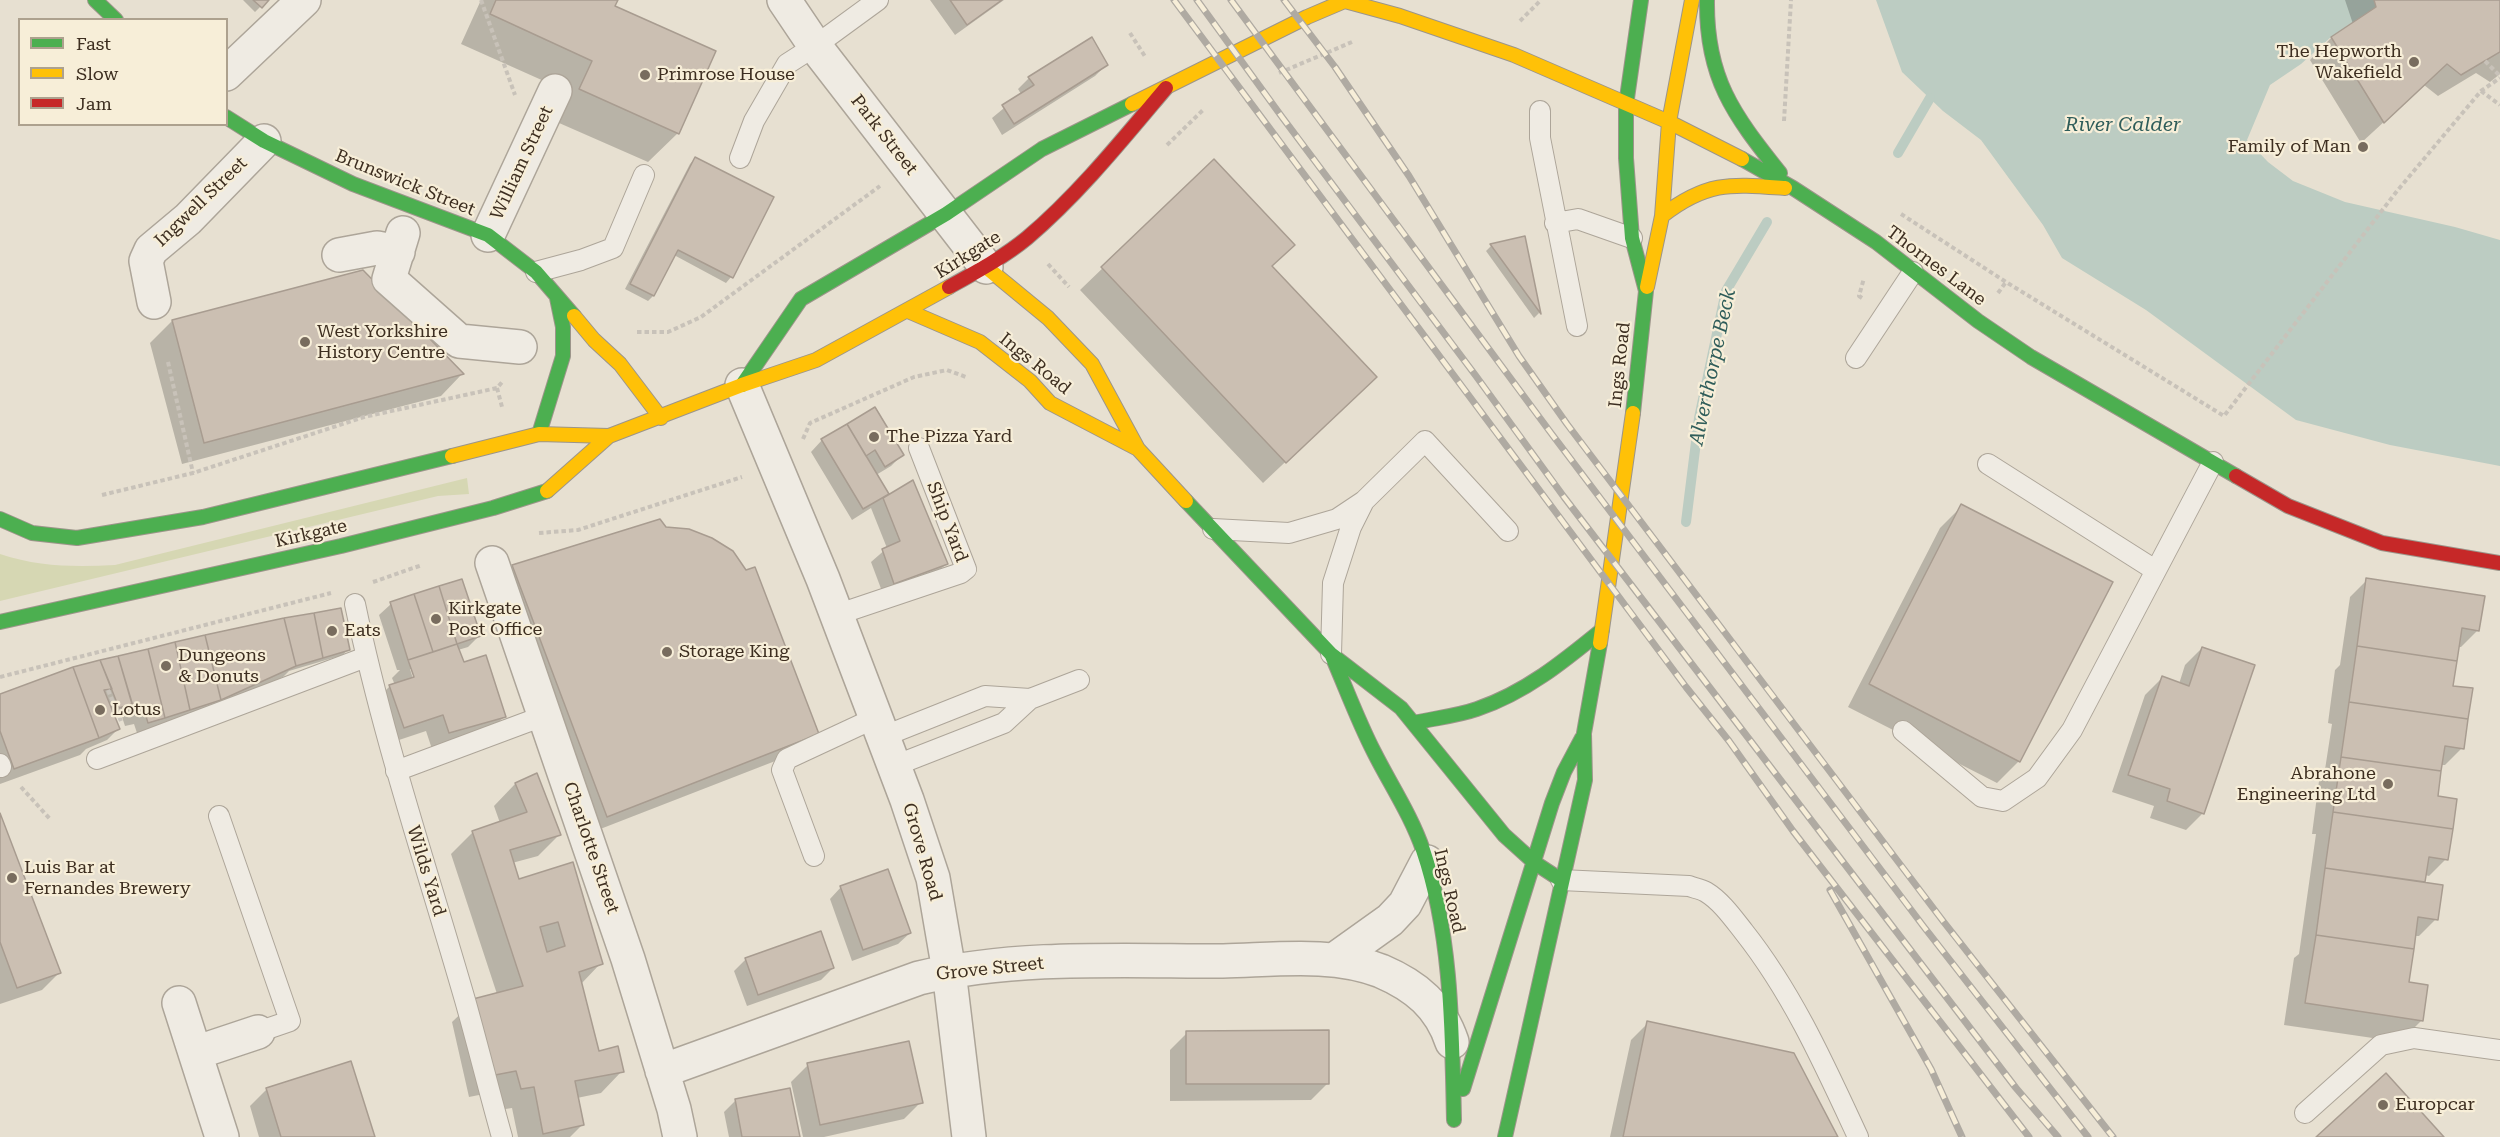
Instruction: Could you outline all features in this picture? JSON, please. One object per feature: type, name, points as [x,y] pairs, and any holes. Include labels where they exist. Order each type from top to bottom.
[{"type":"main road","points":[[95,0],[114,18]]},
{"type":"main road","name":"Ings Road","points":[[1504,1137],[1585,780],[1584,733],[1602,630],[1630,430],[1646,291],[1632,238],[1626,158],[1626,105],[1641,0]]},
{"type":"main road","points":[[1646,291],[1662,216],[1669,122],[1692,0]]},
{"type":"main road","points":[[1707,0],[1705,29],[1708,49],[1722,91],[1755,142],[1793,188]]},
{"type":"main road","name":"Thornes Lane","points":[[1346,1],[1494,47],[1669,122],[1723,148],[1793,188],[1876,242],[1983,324],[2031,357],[2288,506],[2382,543],[2500,563]]},
{"type":"main road","name":"Kirkgate","points":[[742,385],[801,299],[946,214],[1042,149],[1307,17],[1346,1]]},
{"type":"main road","name":"Kirkgate","points":[[0,519],[32,533],[77,538],[202,518],[538,434],[609,436],[661,418],[742,385],[816,360],[986,267],[1027,238],[1048,218],[1109,155],[1166,88]]},
{"type":"main road","name":"Brunswick Street","points":[[228,118],[264,141],[352,184],[488,235],[536,272],[601,347],[620,364],[661,418]]},
{"type":"main road","points":[[1662,216],[1680,201],[1712,186],[1727,184],[1793,188]]},
{"type":"main road","name":"Ings Road","points":[[986,267],[1048,318],[1092,364],[1138,449],[1330,654],[1401,708],[1497,827],[1535,863],[1561,880]]},
{"type":"main road","points":[[538,434],[563,356],[563,327],[558,298]]},
{"type":"main road","name":"Ings Road","points":[[908,311],[980,342],[1030,381],[1050,403],[1138,449]]},
{"type":"main road","name":"Kirkgate","points":[[0,622],[341,546],[493,508],[546,492],[609,436]]},
{"type":"main road","points":[[1414,723],[1479,709],[1494,702],[1531,683],[1602,630]]},
{"type":"main road","name":"Ings Road","points":[[1330,654],[1372,750],[1412,826],[1427,862],[1446,953],[1454,1120]]},
{"type":"main road","name":"Ings Road","points":[[1451,1137],[1484,1017],[1564,772],[1584,733]]},
{"type":"street","name":"Park Street","points":[[784,0],[815,46],[986,267]]},
{"type":"street","points":[[228,72],[296,8]]},
{"type":"street","name":"William Street","points":[[488,235],[555,91]]},
{"type":"street","name":"Ingwell Street","points":[[154,302],[146,261],[151,250],[188,219],[264,141]]},
{"type":"street","points":[[339,255],[400,243],[389,279],[459,341],[520,347]]},
{"type":"street","name":"Grove Road","points":[[742,385],[823,579],[933,878],[949,971],[969,1137]]},
{"type":"street","name":"Charlotte Street","points":[[492,563],[625,948],[680,1137]]},
{"type":"street","points":[[1334,960],[1398,912],[1405,904],[1427,862]]},
{"type":"street","name":"Grove Street","points":[[662,1071],[919,978],[949,971],[1054,962],[1334,960],[1380,971],[1417,990],[1445,1022],[1452,1042]]},
{"type":"street","points":[[179,1004],[222,1137]]},
{"type":"street","points":[[195,1053],[258,1032]]},
{"type":"lane","points":[[740,158],[754,122],[787,64],[878,0]]},
{"type":"lane","points":[[1540,111],[1540,138],[1577,326]]},
{"type":"lane","points":[[536,272],[581,260],[613,248],[644,175]]},
{"type":"lane","points":[[1555,223],[1578,219],[1632,238]]},
{"type":"lane","points":[[1856,358],[1913,272]]},
{"type":"lane","points":[[1213,529],[1289,533],[1337,519],[1364,501],[1425,441],[1508,531]]},
{"type":"lane","name":"Ship Yard","points":[[836,615],[961,573],[966,568],[919,448]]},
{"type":"lane","points":[[1903,731],[1982,797],[2003,801],[2037,778],[2072,730],[2213,462]]},
{"type":"lane","points":[[1988,464],[2155,570]]},
{"type":"lane","points":[[1330,654],[1333,583],[1351,527],[1364,501]]},
{"type":"lane","name":"Wilds Yard","points":[[355,604],[366,657],[396,771],[465,1000],[502,1137]]},
{"type":"lane","points":[[97,759],[366,657]]},
{"type":"lane","points":[[814,856],[782,770],[787,759],[884,740],[1004,723],[1030,699],[1079,680]]},
{"type":"lane","points":[[884,740],[985,696],[1030,699]]},
{"type":"lane","points":[[396,771],[546,715]]},
{"type":"lane","points":[[219,816],[290,1021],[258,1032]]},
{"type":"lane","points":[[1561,880],[1689,886],[1705,891],[1718,901],[1759,952],[1786,992],[1812,1040],[1858,1137]]},
{"type":"lane","points":[[2306,1113],[2381,1045],[2414,1038],[2500,1050]]},
{"type":"path","points":[[481,0],[532,141]]},
{"type":"path","points":[[1784,122],[1791,0]]},
{"type":"path","points":[[1272,76],[1348,42],[1358,42]]},
{"type":"path","points":[[1895,210],[2224,416],[2397,191],[2481,91],[2500,77],[2485,60]]},
{"type":"path","points":[[2481,91],[2500,105]]},
{"type":"path","points":[[1164,148],[1208,106]]},
{"type":"path","points":[[601,347],[618,332],[668,332],[701,317],[908,165]]},
{"type":"path","points":[[94,498],[193,473],[364,417],[497,388],[514,368],[520,347]]},
{"type":"path","points":[[168,362],[193,473]]},
{"type":"path","points":[[367,584],[429,562]]},
{"type":"path","points":[[0,677],[340,590]]},
{"type":"path","points":[[94,653],[97,661]]},
{"type":"path","points":[[1,766],[50,819]]},
{"type":"green space","points":[[467,478],[469,494],[438,496],[0,601],[0,554],[57,565],[115,565]]},
{"type":"water","name":"River Calder","points":[[1876,0],[2374,0],[2376,7],[2331,37],[2301,64],[2270,85],[2247,140],[2268,162],[2293,181],[2345,202],[2455,227],[2500,240],[2500,466],[2390,445],[2296,420],[2146,310],[2062,258],[2043,225],[1981,140],[1943,111],[1902,72]]},
{"type":"building","points":[[253,0],[269,0],[262,8]]},
{"type":"building","name":"Primrose House","points":[[496,0],[618,0],[615,6],[716,51],[679,134],[579,89],[592,61],[490,14]]},
{"type":"building","points":[[950,0],[1002,0],[967,25]]},
{"type":"building","name":"The Hepworth Wakefield","points":[[2374,0],[2500,0],[2500,52],[2461,75],[2447,64],[2384,123],[2331,37],[2376,7]]},
{"type":"building","points":[[1092,37],[1108,65],[1014,124],[1002,105],[1034,85],[1028,77]]},
{"type":"building","points":[[695,157],[774,197],[733,278],[678,250],[654,296],[630,284]]},
{"type":"building","points":[[1214,159],[1295,245],[1272,266],[1377,377],[1286,463],[1101,267]]},
{"type":"building","points":[[1525,236],[1541,314],[1490,244]]},
{"type":"building","name":"West Yorkshire History Centre","points":[[363,270],[464,374],[204,443],[172,320]]},
{"type":"building","name":"The Pizza Yard","points":[[875,407],[904,455],[885,467],[875,450],[866,456],[847,424]]},
{"type":"building","points":[[847,424],[889,494],[863,509],[821,439]]},
{"type":"building","points":[[913,480],[948,564],[894,584],[882,549],[900,541],[883,498]]},
{"type":"building","points":[[1961,504],[2113,582],[2020,762],[1869,684]]},
{"type":"building","name":"Storage King","points":[[660,519],[666,527],[689,529],[712,538],[733,551],[746,570],[755,567],[819,734],[607,817],[512,565]]},
{"type":"building","points":[[2366,578],[2485,596],[2479,631],[2462,628],[2457,661],[2357,646]]},
{"type":"building","points":[[462,579],[481,636],[457,644],[439,586]]},
{"type":"building","name":"Kirkgate Post Office","points":[[439,586],[457,644],[433,652],[414,594]]},
{"type":"building","points":[[414,594],[433,652],[408,660],[390,602]]},
{"type":"building","name":"Eats","points":[[341,608],[350,650],[323,658],[314,613]]},
{"type":"building","points":[[314,613],[323,658],[296,666],[284,618]]},
{"type":"building","points":[[284,618],[296,666],[221,700],[205,635]]},
{"type":"building","points":[[205,635],[221,700],[190,710],[175,642]]},
{"type":"building","name":"Dungeons & Donuts","points":[[175,642],[190,710],[165,718],[148,649]]},
{"type":"building","points":[[457,644],[464,662],[486,655],[506,717],[449,733],[443,715],[404,728],[389,685],[414,677],[408,660]]},
{"type":"building","points":[[2357,646],[2457,661],[2453,686],[2473,688],[2468,719],[2349,702]]},
{"type":"building","points":[[2202,647],[2255,665],[2204,814],[2167,801],[2170,789],[2128,775],[2162,676],[2189,686]]},
{"type":"building","points":[[148,649],[165,718],[148,723],[145,713],[136,716],[118,656]]},
{"type":"building","points":[[118,656],[132,704],[119,708],[100,660]]},
{"type":"building","name":"Lotus","points":[[100,660],[112,689],[104,690],[120,729],[99,738],[73,667]]},
{"type":"building","points":[[73,667],[99,738],[14,769],[0,731],[0,694]]},
{"type":"building","points":[[2349,702],[2468,719],[2464,749],[2445,746],[2441,771],[2341,757]]},
{"type":"building","name":"Abrahone Engineering Ltd","points":[[2341,757],[2441,771],[2438,796],[2457,799],[2453,829],[2333,812]]},
{"type":"building","points":[[537,773],[561,835],[510,850],[519,879],[573,862],[603,964],[579,972],[599,1051],[618,1046],[624,1072],[575,1081],[584,1125],[543,1134],[534,1087],[521,1089],[516,1071],[490,1076],[473,999],[523,986],[472,831],[527,812],[515,783]],"holes":[[[558,922],[565,946],[547,952],[540,927]]]},
{"type":"building","points":[[2333,812],[2453,829],[2448,860],[2429,857],[2425,882],[2325,868]]},
{"type":"building","name":"Luis Bar at Fernandes Brewery","points":[[0,813],[61,973],[17,988],[0,942]]},
{"type":"building","points":[[2325,868],[2443,885],[2438,920],[2418,917],[2414,949],[2316,935]]},
{"type":"building","points":[[888,869],[911,933],[863,950],[840,886]]},
{"type":"building","points":[[821,931],[834,968],[758,995],[745,958]]},
{"type":"building","points":[[2316,935],[2414,949],[2409,982],[2428,985],[2423,1021],[2305,1003]]},
{"type":"building","points":[[1647,1021],[1794,1053],[1838,1137],[1623,1137]]},
{"type":"building","points":[[1329,1030],[1329,1084],[1186,1084],[1186,1031]]},
{"type":"building","points":[[909,1041],[923,1103],[820,1125],[807,1063]]},
{"type":"building","points":[[351,1061],[375,1137],[281,1137],[266,1088]]},
{"type":"building","name":"Europcar","points":[[2386,1073],[2444,1137],[2316,1137]]},
{"type":"building","points":[[790,1088],[800,1137],[742,1137],[735,1099]]},
{"type":"waterway","name":"Alverthorpe Beck","points":[[1898,153],[1930,98]]},
{"type":"waterway","name":"Alverthorpe Beck","points":[[1686,522],[1699,418],[1726,291],[1767,222]]},
{"type":"railway","points":[[1174,0],[1686,687],[1729,741],[1793,831],[2029,1137]]},
{"type":"railway","points":[[1197,0],[1564,497],[2016,1088],[2058,1137]]},
{"type":"railway","points":[[1231,0],[1551,433],[1924,927],[2088,1137]]},
{"type":"railway","points":[[1284,0],[1335,67],[1409,176],[1519,356],[1567,424],[1943,921],[2113,1137]]},
{"type":"railway","points":[[1830,890],[1931,1069],[1962,1137]]},
{"type":"traffic: fast","points":[[95,0],[114,18]]},
{"type":"traffic: fast","points":[[1633,413],[1646,291],[1632,238],[1626,158],[1626,105],[1641,0]]},
{"type":"traffic: fast","points":[[1707,0],[1711,52],[1717,73],[1736,113],[1780,173]]},
{"type":"traffic: fast","points":[[742,385],[801,299],[946,214],[1042,149],[1132,104]]},
{"type":"traffic: fast","points":[[228,118],[264,141],[353,184],[488,235],[536,272],[574,316]]},
{"type":"traffic: fast","points":[[1742,159],[1793,188],[1876,242],[1978,321],[2031,357],[2236,476]]},
{"type":"traffic: fast","points":[[539,434],[563,356],[563,327],[557,298]]},
{"type":"traffic: fast","points":[[0,519],[32,533],[77,538],[203,517],[452,456]]},
{"type":"traffic: fast","points":[[0,622],[341,546],[493,508],[547,491]]},
{"type":"traffic: fast","points":[[1186,501],[1331,654],[1401,708],[1504,835],[1535,863],[1561,880]]},
{"type":"traffic: fast","points":[[1414,723],[1454,715],[1495,702],[1528,685],[1602,630]]},
{"type":"traffic: fast","points":[[1505,1137],[1585,780],[1584,733],[1600,643]]},
{"type":"traffic: fast","points":[[1332,656],[1368,740],[1413,824],[1433,882],[1449,984],[1454,1120]]},
{"type":"traffic: fast","points":[[1463,1089],[1552,803],[1564,772],[1582,738]]},
{"type":"traffic: slow","points":[[1132,104],[1307,17],[1347,0]]},
{"type":"traffic: slow","points":[[1647,287],[1662,216],[1669,122],[1692,0]]},
{"type":"traffic: slow","points":[[1345,1],[1400,16],[1514,55],[1669,122],[1742,159]]},
{"type":"traffic: slow","points":[[1662,216],[1693,196],[1720,187],[1785,188]]},
{"type":"traffic: slow","points":[[986,267],[1048,318],[1092,364],[1138,449],[1186,501]]},
{"type":"traffic: slow","points":[[547,491],[609,436],[742,385],[816,360],[949,287]]},
{"type":"traffic: slow","points":[[908,311],[980,342],[1030,381],[1050,403],[1138,449]]},
{"type":"traffic: slow","points":[[574,316],[594,340],[620,364],[661,418]]},
{"type":"traffic: slow","points":[[1600,643],[1633,413]]},
{"type":"traffic: slow","points":[[452,456],[539,434],[609,436]]},
{"type":"traffic: jam","points":[[949,287],[1009,252],[1046,221],[1099,166],[1166,88]]},
{"type":"traffic: jam","points":[[2236,476],[2288,506],[2382,543],[2500,563]]},
{"type":"place","name":"The Hepworth Wakefield","points":[[2414,62]]},
{"type":"place","name":"Primrose House","points":[[645,75]]},
{"type":"place","name":"Family of Man","points":[[2363,147]]},
{"type":"place","name":"West Yorkshire History Centre","points":[[305,342]]},
{"type":"place","name":"The Pizza Yard","points":[[874,437]]},
{"type":"place","name":"Kirkgate Post Office","points":[[436,619]]},
{"type":"place","name":"Eats","points":[[332,631]]},
{"type":"place","name":"Storage King","points":[[667,652]]},
{"type":"place","name":"Dungeons & Donuts","points":[[166,666]]},
{"type":"place","name":"Lotus","points":[[100,710]]},
{"type":"place","name":"Abrahone Engineering Ltd","points":[[2388,784]]},
{"type":"place","name":"Luis Bar at Fernandes Brewery","points":[[12,878]]},
{"type":"place","name":"Europcar","points":[[2383,1105]]}]
